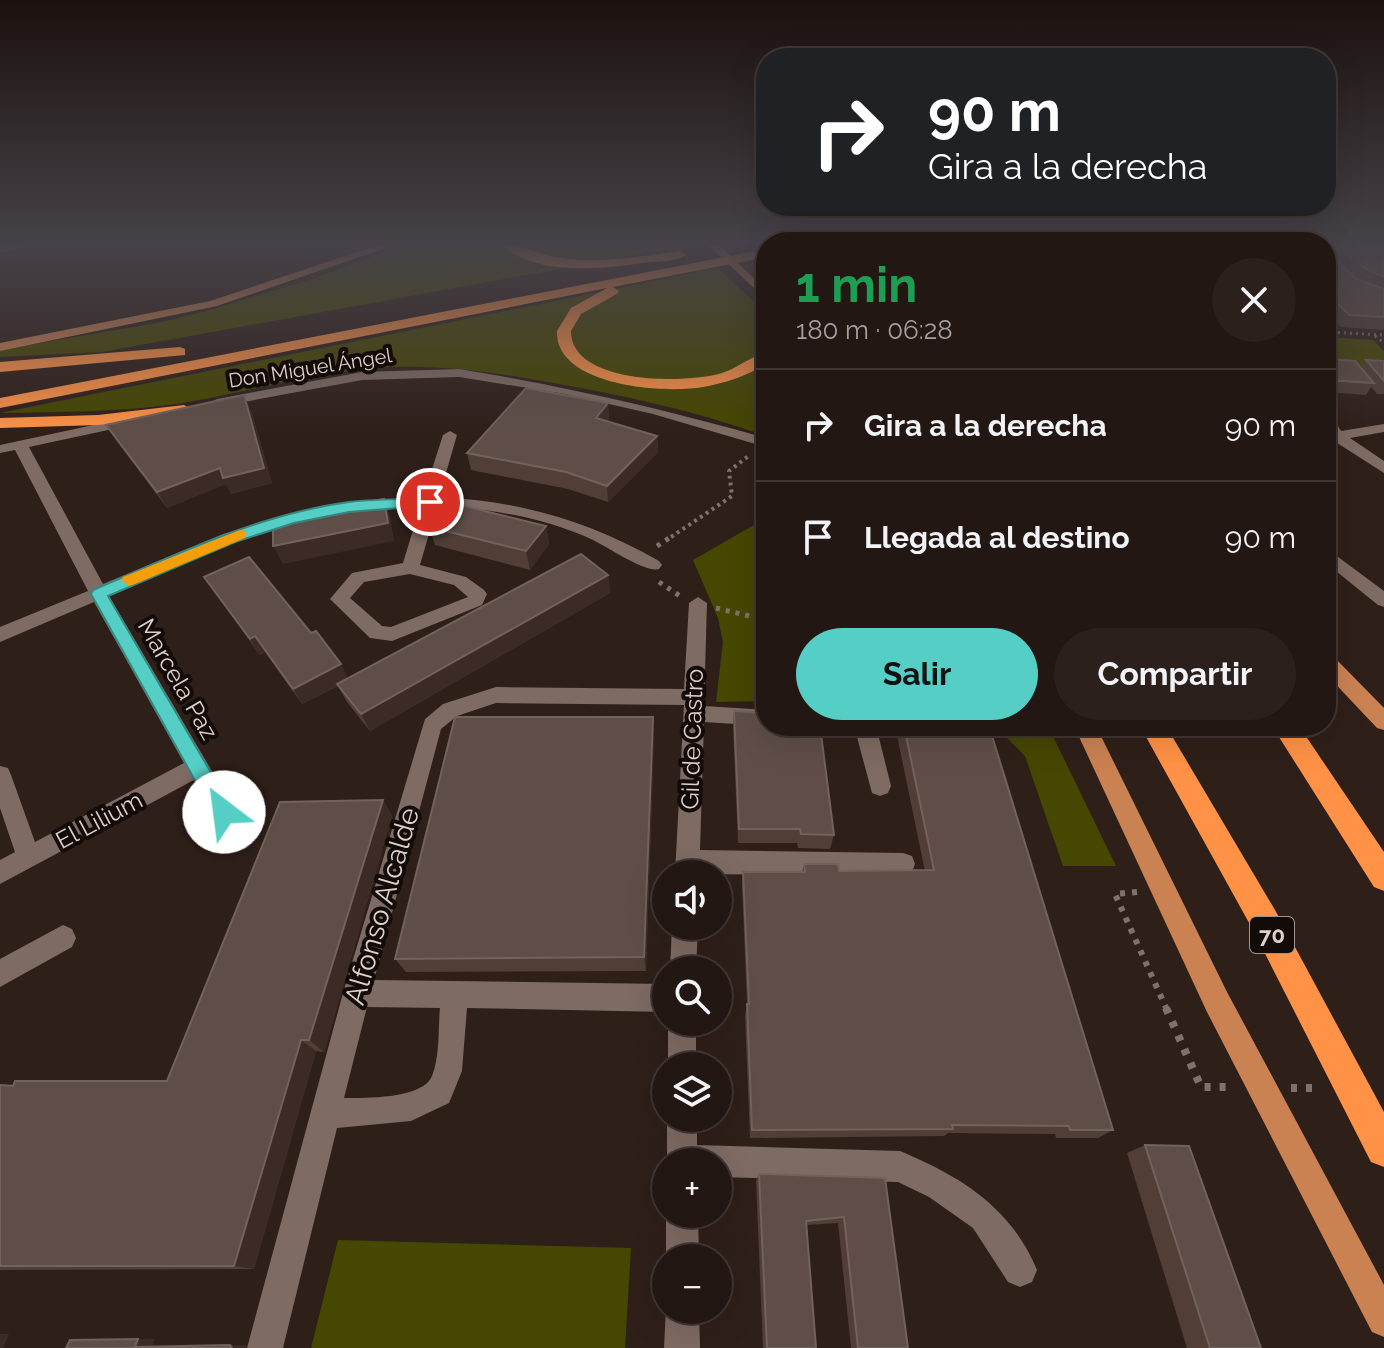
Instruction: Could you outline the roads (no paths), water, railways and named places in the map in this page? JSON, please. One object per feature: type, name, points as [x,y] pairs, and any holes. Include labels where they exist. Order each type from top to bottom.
[{"type":"highway","points":[[0,386],[410,308]]},
{"type":"highway","points":[[0,403],[484,308]]},
{"type":"highway","points":[[582,308],[570,317],[563,337],[574,356],[606,374],[660,383],[724,376],[756,363]]},
{"type":"highway","points":[[0,367],[180,352]]},
{"type":"highway","points":[[0,423],[109,419],[184,410]]},
{"type":"highway","name":"70","points":[[1159,736],[1264,920],[1384,1149]]},
{"type":"highway","points":[[1292,736],[1384,877]]},
{"type":"main road","points":[[0,347],[194,308]]},
{"type":"main road","points":[[1336,672],[1384,722]]},
{"type":"main road","points":[[1090,736],[1217,1002],[1384,1320]]},
{"type":"street","name":"Don Miguel Ángel","points":[[0,449],[354,377],[412,372],[459,373],[565,390],[657,411],[756,440]]},
{"type":"street","points":[[1336,436],[1384,428]]},
{"type":"street","points":[[410,568],[450,435]]},
{"type":"street","points":[[1336,439],[1384,468]]},
{"type":"street","name":"Marcela Paz","points":[[20,445],[99,594],[224,812]]},
{"type":"street","points":[[349,507],[430,502],[499,507],[553,517],[592,530],[653,565]]},
{"type":"street","points":[[0,635],[229,538],[322,512]]},
{"type":"street","points":[[1336,562],[1384,601]]},
{"type":"street","points":[[410,568],[460,581],[478,594],[476,601],[392,634],[377,633],[339,599],[358,577],[410,568]]},
{"type":"street","name":"Gil de Castro","points":[[687,860],[698,603]]},
{"type":"street","name":"Alfonso Alcalde","points":[[265,1348],[357,993],[432,725],[450,710],[496,695],[693,705],[756,716]]},
{"type":"street","points":[[868,736],[880,786]]},
{"type":"street","name":"El Lilium","points":[[0,873],[197,767]]},
{"type":"street","points":[[0,775],[29,857]]},
{"type":"street","points":[[732,866],[903,864]]},
{"type":"street","points":[[0,974],[63,938]]},
{"type":"street","points":[[357,993],[652,998]]},
{"type":"street","points":[[325,1114],[416,1107],[432,1099],[445,1085],[455,994]]},
{"type":"street","points":[[732,1162],[900,1167],[940,1186],[984,1217],[1020,1270]]},
{"type":"street","points":[[682,1324],[682,1348]]}]
